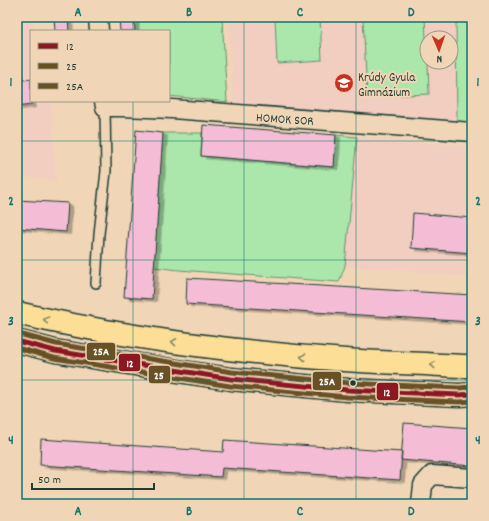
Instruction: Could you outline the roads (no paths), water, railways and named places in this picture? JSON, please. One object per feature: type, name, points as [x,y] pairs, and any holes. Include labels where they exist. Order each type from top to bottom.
[{"type":"main road","points":[[17,313],[71,325],[171,342],[241,351],[385,363],[472,366]]},
{"type":"main road","points":[[17,341],[55,351],[232,379],[348,390],[459,395],[472,394]]},
{"type":"street","points":[[98,17],[99,30]]},
{"type":"street","name":"HOMOK SOR","points":[[105,104],[123,107],[172,109],[472,132]]},
{"type":"street","points":[[422,504],[423,485],[432,475],[472,478]]},
{"type":"lane","points":[[96,283],[99,234],[106,171],[105,104]]},
{"type":"place","name":"Krúdy Gyula Gimnázium","points":[[344,83]]}]
